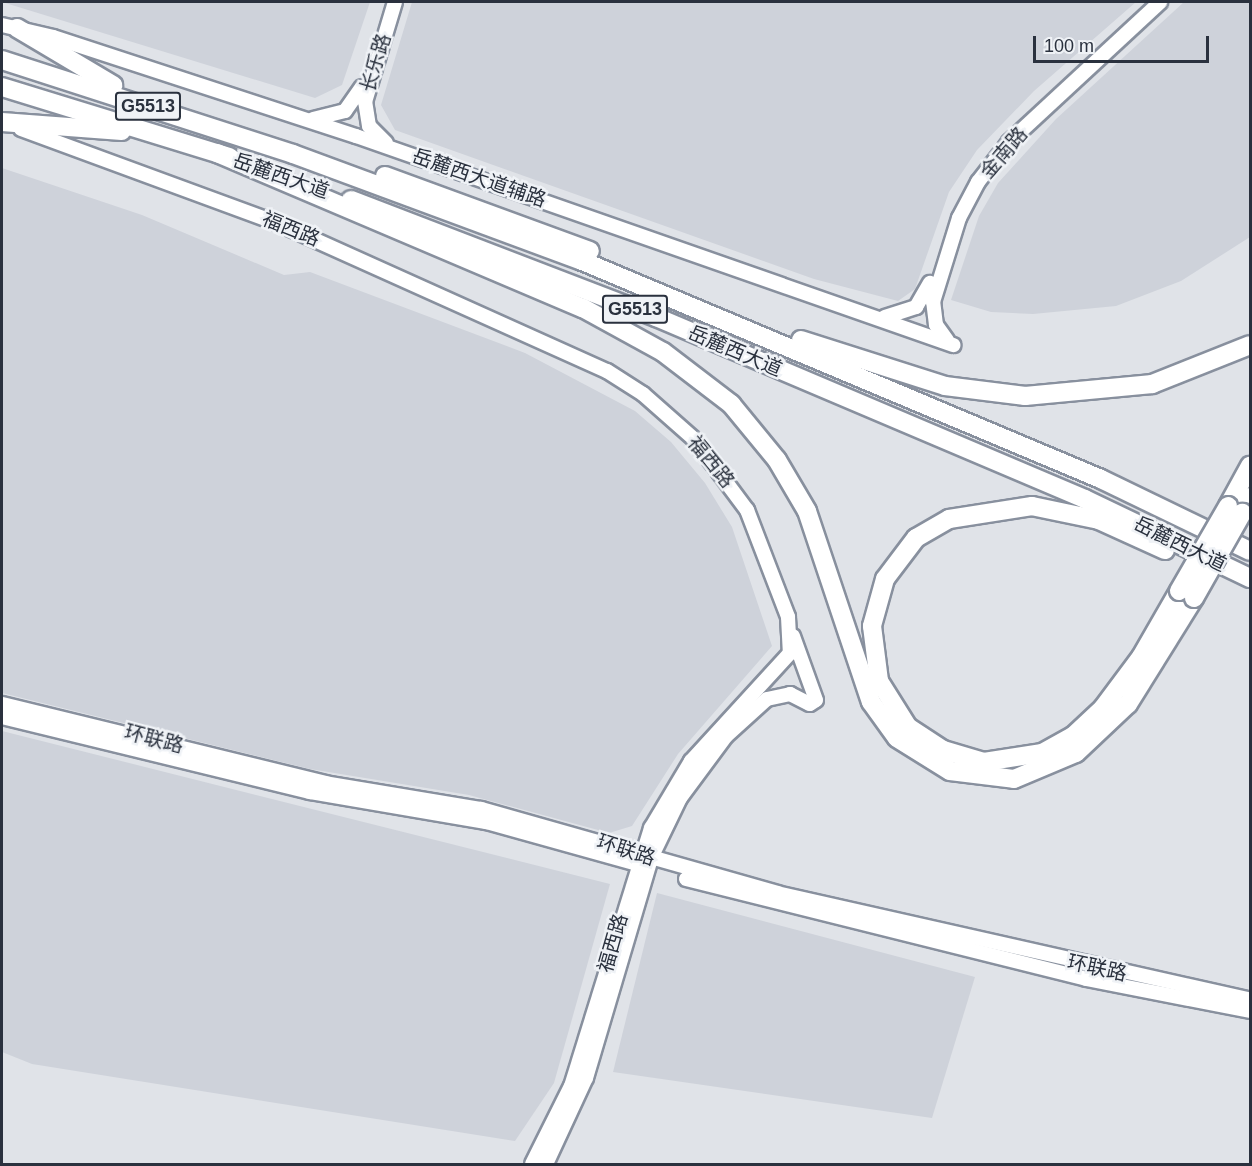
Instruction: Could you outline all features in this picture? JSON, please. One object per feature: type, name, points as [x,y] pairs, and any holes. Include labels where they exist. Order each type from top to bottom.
[{"type":"highway","points":[[9,27],[151,107]]},
{"type":"highway","name":"岳麓西大道","points":[[2,60],[293,154],[666,295],[1101,479],[1251,551]]},
{"type":"highway","name":"岳麓西大道","points":[[2,87],[217,153],[570,282],[1085,499],[1251,578]]},
{"type":"highway","points":[[2,122],[154,133]]},
{"type":"highway","points":[[217,153],[583,308],[663,352],[731,404],[777,460],[807,511],[871,702],[904,744],[950,771],[1014,779],[1076,753],[1128,704],[1187,595],[1240,505],[1251,466]]},
{"type":"highway","points":[[293,154],[412,183],[823,349],[945,386],[1025,396],[1114,391],[1179,376],[1251,345]]},
{"type":"highway","points":[[1187,595],[1103,708],[1058,747],[1024,758],[984,762],[926,741],[896,712],[874,662],[874,609],[894,563],[923,533],[967,513],[1032,506],[1099,520],[1251,591]]},
{"type":"main road","name":"长乐路","points":[[305,119],[337,116],[357,99],[389,2]]},
{"type":"main road","name":"长乐路","points":[[395,2],[365,102],[369,126],[395,149]]},
{"type":"main road","name":"金南路","points":[[879,316],[902,315],[921,303],[953,215],[982,164],[1151,2]]},
{"type":"main road","name":"金南路","points":[[953,345],[936,325],[933,302],[972,193],[1009,142],[1160,2]]},
{"type":"main road","name":"岳麓西大道辅路","points":[[9,27],[395,149],[879,316],[953,345]]},
{"type":"main road","name":"福西路","points":[[2,122],[284,226],[481,310],[634,388],[694,440],[732,486],[761,540],[792,632],[783,663],[692,761],[644,861],[574,1076],[532,1164]]},
{"type":"main road","points":[[546,1164],[586,1078],[644,861],[680,798],[741,722],[779,695],[810,704],[816,700],[792,632]]},
{"type":"main road","name":"环联路","points":[[2,704],[325,783],[481,809],[644,861],[966,951],[1251,1011]]},
{"type":"main road","name":"环联路","points":[[2,717],[310,792],[486,822],[881,918],[1251,1000]]},
{"type":"shaded area","points":[[2,2],[370,2],[342,85],[315,98]]},
{"type":"shaded area","points":[[412,2],[1136,2],[1034,91],[977,150],[949,192],[915,289],[898,301],[814,279],[395,130],[381,105]]},
{"type":"shaded area","points":[[1184,2],[1250,2],[1250,237],[1181,281],[1116,306],[1033,314],[991,312],[951,300],[979,216],[998,183],[1056,119]]},
{"type":"shaded area","points":[[2,168],[142,215],[284,275],[310,272],[525,353],[635,411],[671,442],[705,483],[732,527],[772,646],[678,754],[632,826],[609,833],[469,795],[310,769],[2,693]]},
{"type":"shaded area","points":[[2,731],[610,884],[554,1083],[515,1141],[32,1064],[2,1052]]},
{"type":"shaded area","points":[[657,893],[975,977],[932,1118],[613,1072]]}]
